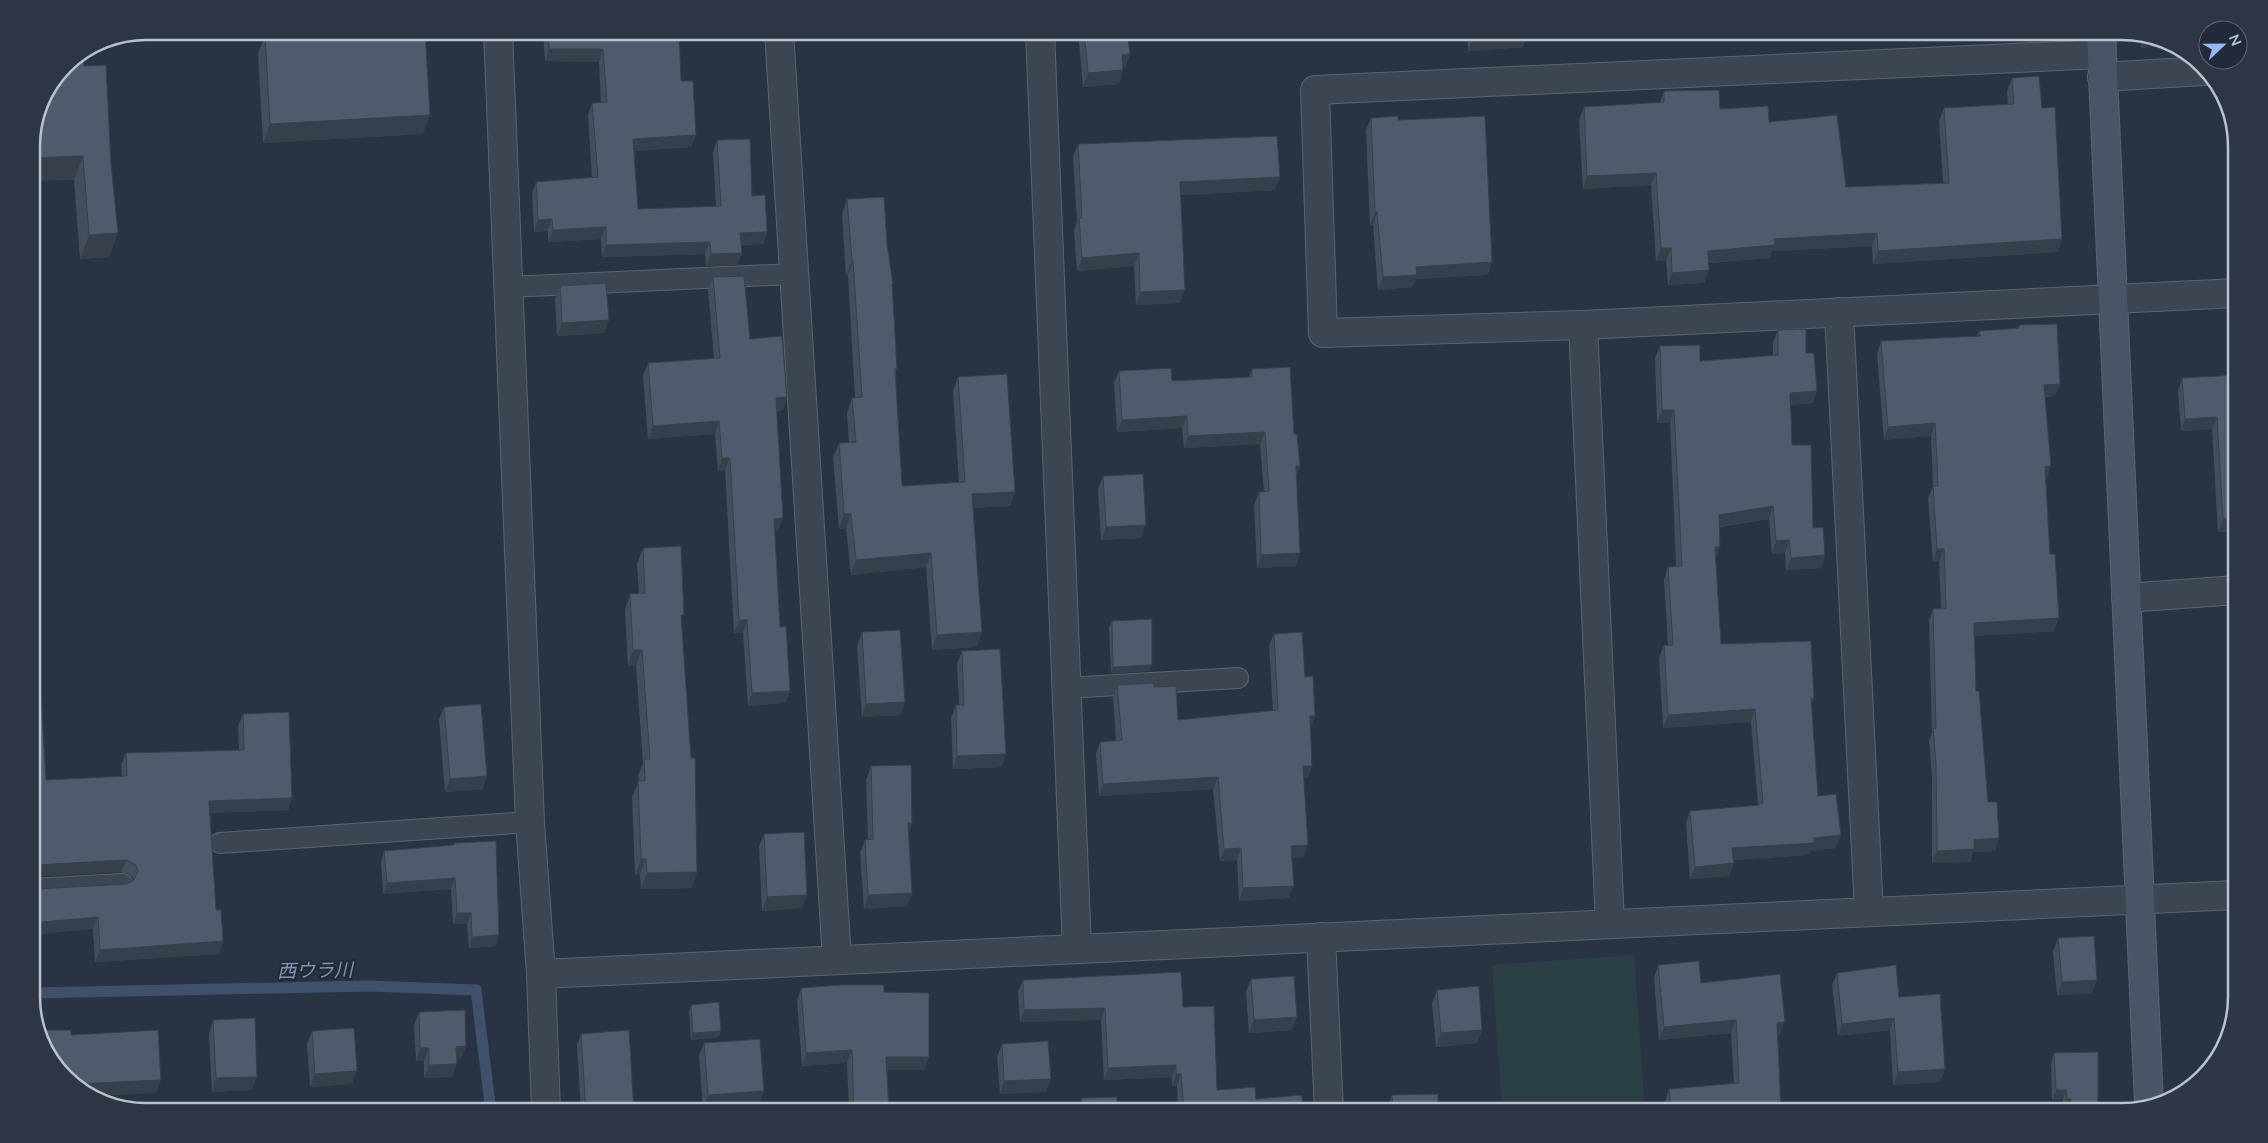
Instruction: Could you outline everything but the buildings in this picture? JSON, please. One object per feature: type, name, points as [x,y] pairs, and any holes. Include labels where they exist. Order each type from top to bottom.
[{"type":"street","points":[[498,40],[530,822],[540,974],[546,1103]]},
{"type":"street","points":[[780,40],[837,960]]},
{"type":"street","points":[[1040,40],[1077,949]]},
{"type":"street","points":[[2196,70],[2102,54],[1315,90],[1323,333],[1583,325],[2228,292]]},
{"type":"street","points":[[2102,54],[2149,1099]]},
{"type":"street","points":[[1839,312],[1870,912]]},
{"type":"street","points":[[1583,325],[1610,924]]},
{"type":"street","points":[[2126,598],[2228,591]]},
{"type":"street","points":[[540,974],[2228,895]]},
{"type":"street","points":[[1321,938],[1329,1103]]},
{"type":"lane","points":[[508,287],[794,274]]},
{"type":"lane","points":[[1066,688],[1238,678]]},
{"type":"lane","points":[[220,843],[530,822]]},
{"type":"lane","points":[[40,889],[122,884]]},
{"type":"green space","points":[[1634,955],[1644,1103],[1501,1103],[1492,965]]},
{"type":"waterway","name":"西ウラ川","points":[[40,993],[369,986],[476,990],[490,1103]]}]
